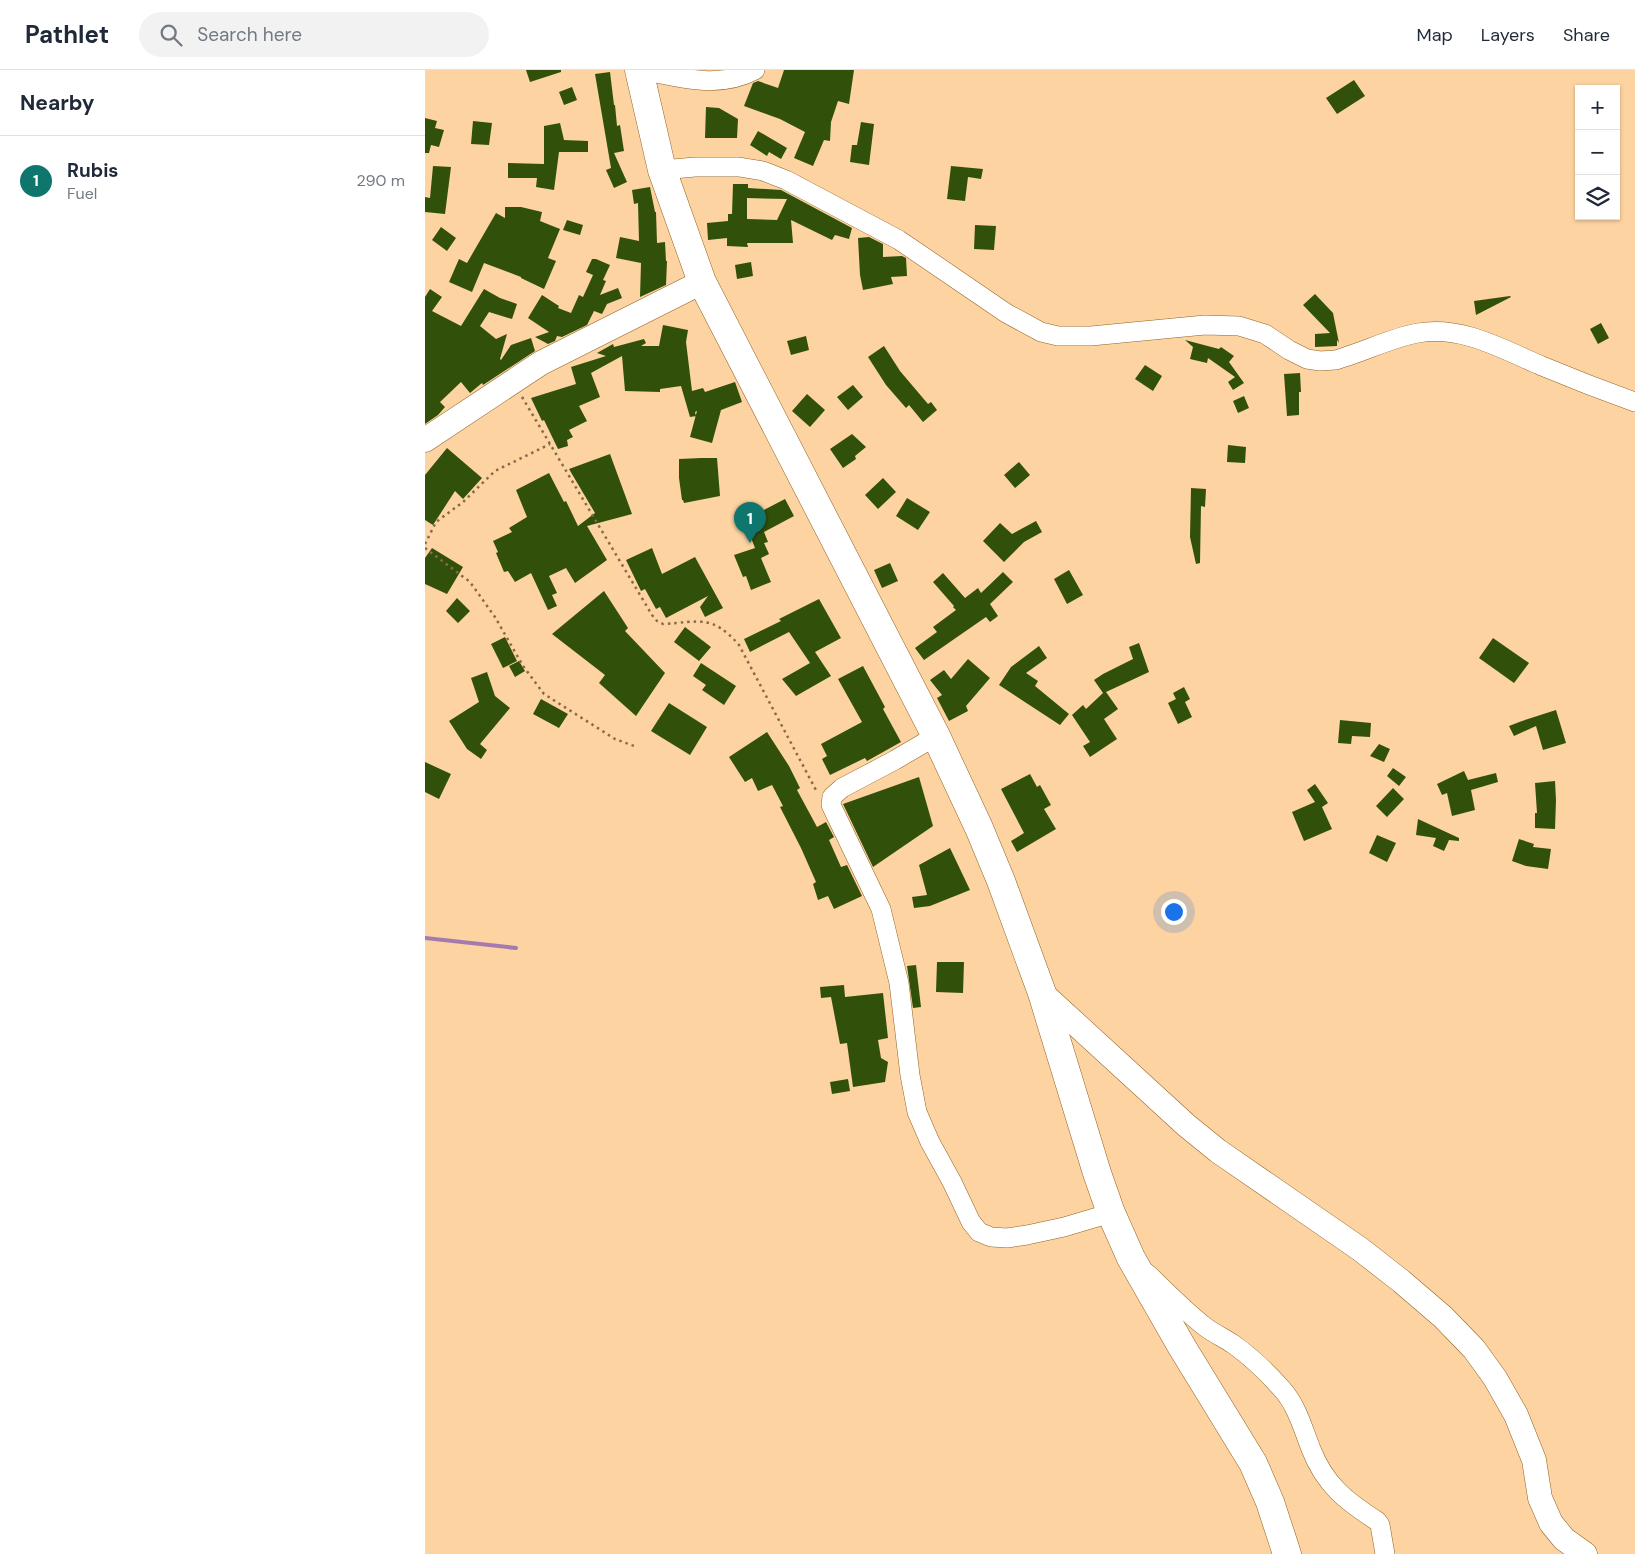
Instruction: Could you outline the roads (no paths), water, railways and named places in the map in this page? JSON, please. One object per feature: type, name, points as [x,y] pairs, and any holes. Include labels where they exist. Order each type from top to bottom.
[{"type":"highway","points":[[640,70],[662,170],[702,282],[936,736],[994,863],[1042,993],[1097,1174],[1111,1213],[1131,1258],[1182,1348],[1253,1463],[1270,1502],[1287,1554]]},
{"type":"main road","points":[[425,440],[541,363],[702,282]]},
{"type":"main road","points":[[1042,993],[1199,1136],[1250,1175],[1361,1250],[1443,1317],[1474,1349],[1495,1378],[1516,1414],[1534,1460],[1540,1498],[1551,1523],[1564,1539],[1585,1554]]},
{"type":"street","points":[[640,70],[704,80],[724,81],[742,77],[755,70]]},
{"type":"street","points":[[662,170],[695,167],[739,167],[763,171],[786,180],[899,240],[1025,325],[1057,336],[1091,336],[1205,325],[1239,326],[1265,334],[1307,359],[1320,361],[1335,360],[1419,333],[1445,332],[1470,337],[1501,347],[1542,366],[1635,402]]},
{"type":"street","points":[[936,736],[842,788],[832,797],[831,805],[881,909],[891,942],[899,983],[909,1075],[917,1112],[930,1142],[971,1222],[979,1232],[991,1237],[1007,1238],[1055,1229],[1111,1213]]},
{"type":"street","points":[[1131,1258],[1205,1327],[1233,1344],[1261,1366],[1283,1390],[1303,1426],[1311,1450],[1321,1470],[1333,1487],[1345,1500],[1377,1521],[1380,1525],[1385,1554]]},
{"type":"waterway","points":[[425,938],[516,948]]},
{"type":"place","name":"Rubis","points":[[750,543]]}]
